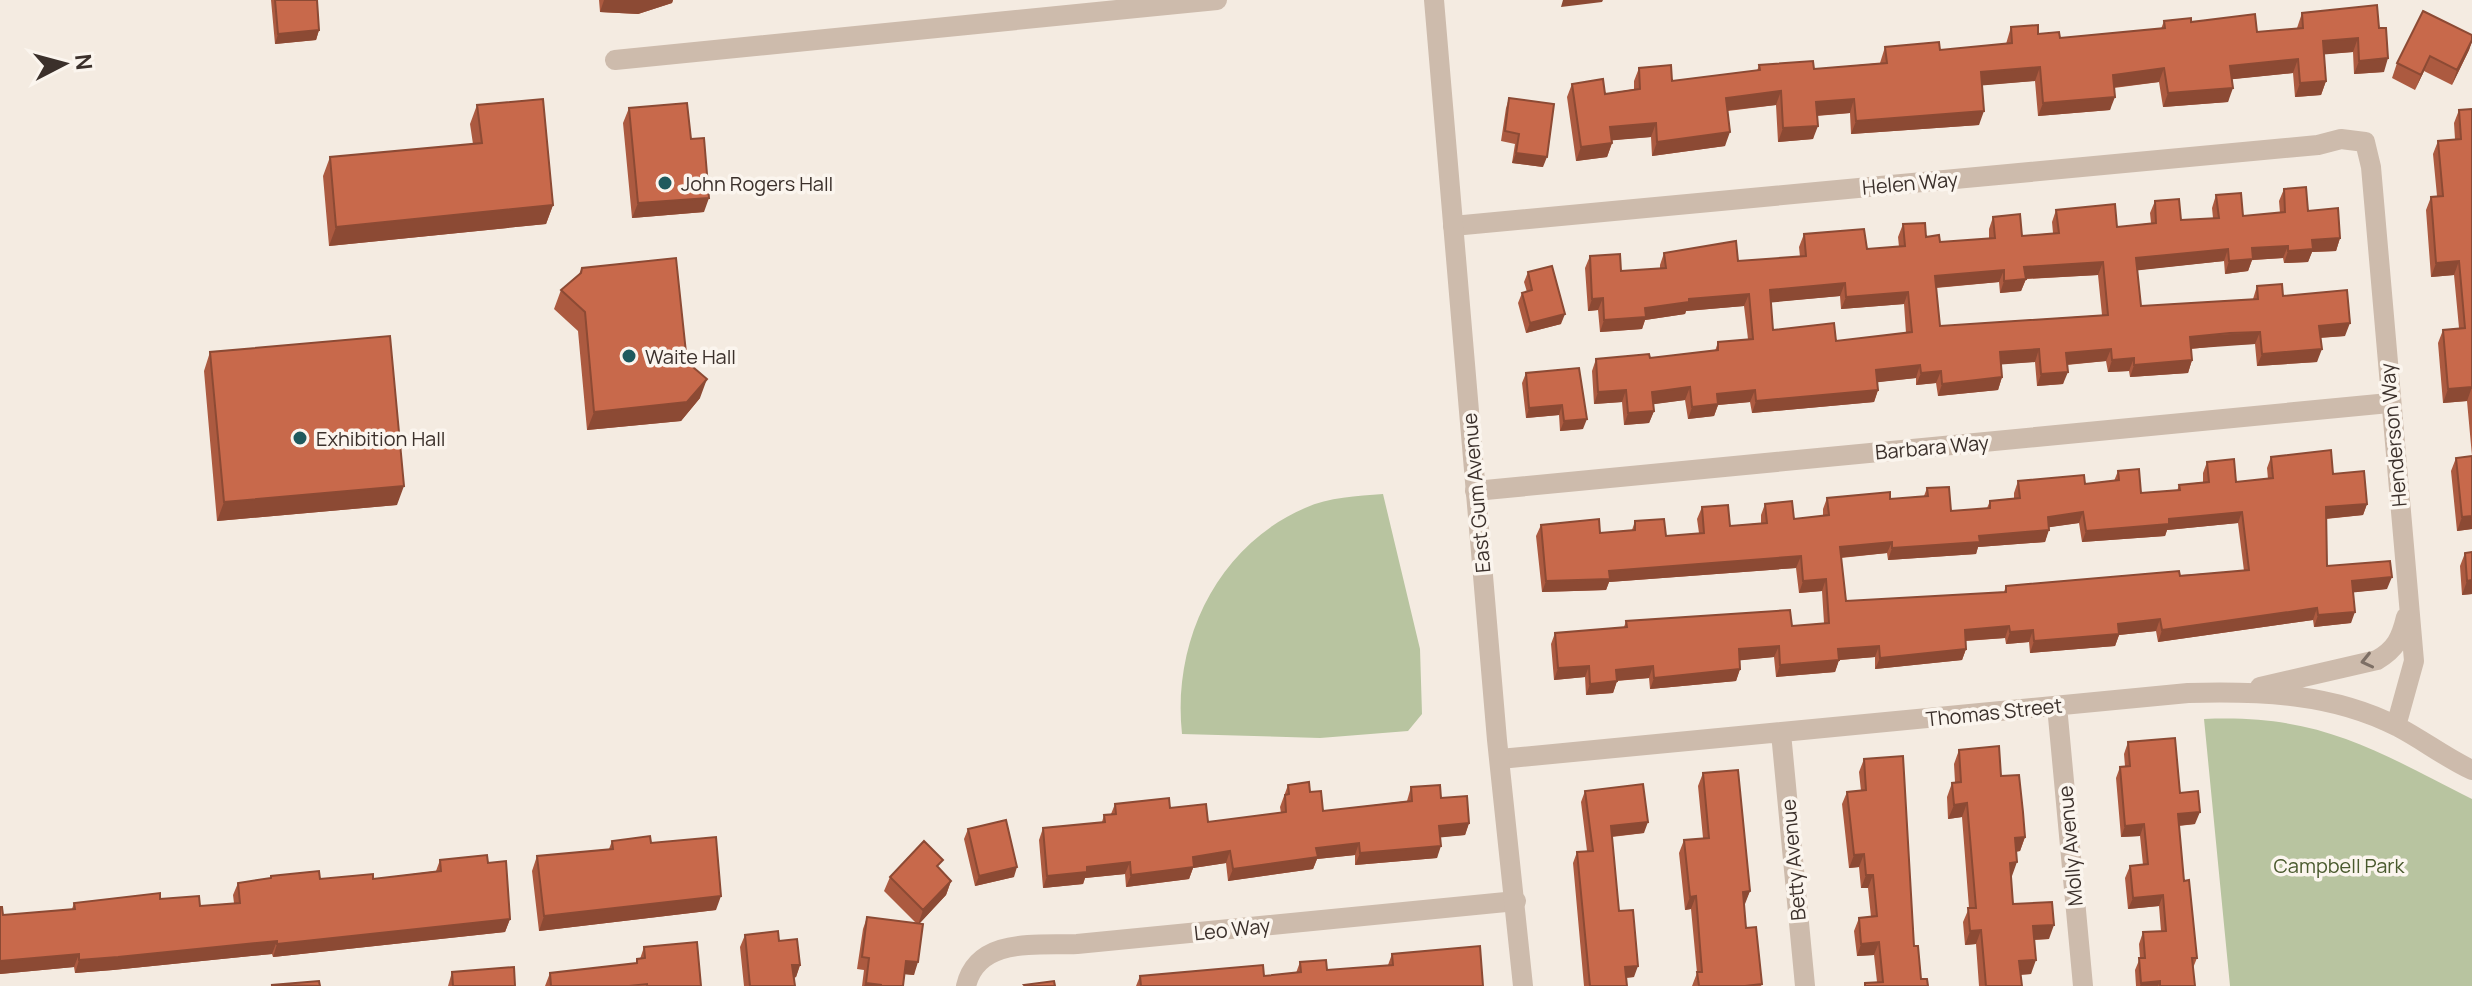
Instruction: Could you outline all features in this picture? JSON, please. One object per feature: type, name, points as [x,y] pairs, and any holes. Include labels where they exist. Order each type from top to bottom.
[{"type":"street","points":[[615,60],[1217,0]]},
{"type":"street","name":"East Gum Avenue","points":[[1434,0],[1475,491],[1523,986]]},
{"type":"street","name":"Helen Way","points":[[1453,226],[2318,145],[2341,139],[2365,142]]},
{"type":"street","name":"Henderson Way","points":[[2365,142],[2371,167],[2389,403],[2414,661],[2396,726]]},
{"type":"street","name":"Barbara Way","points":[[1475,491],[2389,403]]},
{"type":"street","points":[[2240,691],[2377,660],[2390,653],[2401,639],[2409,605]]},
{"type":"street","name":"Thomas Street","points":[[1500,759],[2240,691],[2316,700],[2396,726],[2472,770]]},
{"type":"street","name":"Molly Avenue","points":[[2057,706],[2083,986]]},
{"type":"street","name":"Betty Avenue","points":[[1781,733],[1805,986]]},
{"type":"street","name":"Leo Way","points":[[966,986],[977,963],[993,952],[1016,945],[1077,944],[1516,901]]},
{"type":"green space","points":[[1383,494],[1420,649],[1422,714],[1408,731],[1320,738],[1182,734],[1181,699],[1193,632],[1207,600],[1225,572],[1247,546],[1274,525],[1305,508],[1333,499]]},
{"type":"green space","name":"Campbell Park","points":[[2204,719],[2281,722],[2314,729],[2374,750],[2472,799],[2472,986],[2230,986]]},
{"type":"building","points":[[275,0],[317,0],[319,30],[278,34]]},
{"type":"building","points":[[2377,5],[2379,28],[2386,28],[2388,58],[2359,61],[2358,38],[2323,41],[2326,81],[2300,83],[2298,59],[2230,66],[2233,88],[2168,93],[2164,68],[2113,75],[2115,97],[2043,103],[2040,67],[1981,72],[1984,111],[1856,121],[1854,99],[1816,102],[1818,126],[1783,128],[1781,91],[1726,98],[1730,132],[1657,142],[1656,123],[1610,127],[1612,143],[1581,147],[1572,84],[1603,79],[1605,94],[1640,89],[1639,68],[1671,65],[1672,81],[1760,70],[1759,65],[1813,61],[1814,69],[1887,63],[1885,47],[1939,42],[1940,50],[2012,43],[2011,27],[2038,25],[2038,34],[2059,32],[2060,38],[2165,28],[2164,21],[2191,18],[2191,22],[2255,14],[2257,32],[2303,28],[2302,13]]},
{"type":"building","points":[[2423,11],[2472,35],[2457,70],[2430,56],[2421,75],[2397,63]]},
{"type":"building","points":[[1509,98],[1554,104],[1547,157],[1516,153],[1519,134],[1505,131]]},
{"type":"building","points":[[543,99],[553,205],[336,227],[330,157],[482,143],[477,105]]},
{"type":"building","name":"John Rogers Hall","points":[[687,103],[691,139],[704,138],[709,198],[638,203],[629,108]]},
{"type":"building","points":[[2472,109],[2472,387],[2448,389],[2443,330],[2465,328],[2459,261],[2436,263],[2431,197],[2443,196],[2438,141],[2461,139],[2459,110]]},
{"type":"building","points":[[2306,187],[2308,211],[2338,208],[2340,238],[2312,240],[2313,249],[2288,251],[2288,246],[2252,248],[2253,259],[2229,261],[2228,249],[2136,258],[2141,306],[2258,299],[2257,286],[2282,284],[2283,296],[2347,290],[2350,323],[2319,326],[2322,349],[2262,354],[2260,332],[2230,333],[2190,337],[2192,360],[2134,365],[2134,358],[2112,360],[2111,349],[2066,353],[2068,372],[2041,374],[2039,349],[2000,352],[2002,377],[1942,384],[1941,371],[1921,373],[1920,365],[1876,370],[1878,390],[1756,401],[1755,390],[1717,394],[1718,404],[1692,407],[1690,387],[1652,392],[1654,411],[1628,413],[1626,390],[1598,392],[1596,359],[1649,354],[1650,358],[1718,350],[1718,342],[1753,339],[1749,294],[1689,299],[1689,302],[1645,308],[1646,317],[1604,320],[1603,298],[1592,299],[1590,256],[1620,254],[1621,271],[1666,268],[1664,253],[1736,241],[1738,261],[1806,256],[1804,234],[1864,229],[1867,249],[1905,246],[1903,224],[1925,223],[1926,237],[1939,235],[1940,242],[1995,238],[1993,217],[2020,214],[2022,236],[2059,233],[2056,210],[2115,204],[2117,227],[2156,223],[2155,201],[2179,199],[2181,220],[2219,218],[2216,195],[2241,193],[2243,216],[2285,212],[2284,189]],"holes":[[[2103,262],[2108,315],[1940,326],[1935,276],[2004,270],[2004,281],[2026,279],[2024,267]],[[1845,283],[1846,297],[1908,292],[1912,332],[1836,341],[1834,323],[1773,330],[1770,290]]]},
{"type":"building","name":"Waite Hall","points":[[676,258],[687,362],[707,379],[687,402],[594,412],[585,312],[561,290],[581,273],[582,268]]},
{"type":"building","points":[[1552,266],[1565,314],[1530,323],[1522,293],[1532,290],[1528,272]]},
{"type":"building","name":"Exhibition Hall","points":[[390,336],[404,486],[224,502],[210,352]]},
{"type":"building","points":[[1579,368],[1587,419],[1564,421],[1562,405],[1529,408],[1526,373]]},
{"type":"building","points":[[2331,450],[2333,474],[2364,471],[2367,504],[2326,507],[2327,566],[2390,561],[2392,577],[2352,581],[2355,612],[2318,615],[2317,608],[2162,630],[2160,619],[2118,624],[2119,634],[2034,641],[2033,630],[2010,632],[2009,626],[1965,630],[1966,649],[1880,658],[1879,646],[1838,649],[1839,660],[1780,665],[1779,646],[1739,649],[1740,669],[1654,678],[1653,666],[1616,670],[1617,681],[1590,684],[1589,666],[1558,668],[1555,633],[1627,627],[1626,621],[1790,610],[1792,626],[1829,623],[1826,579],[1803,581],[1801,556],[1609,571],[1610,579],[1546,581],[1541,525],[1599,519],[1600,533],[1635,530],[1635,521],[1664,519],[1666,536],[1704,533],[1702,507],[1728,505],[1730,526],[1767,523],[1765,504],[1792,501],[1794,519],[1829,515],[1827,498],[1890,492],[1890,499],[1928,496],[1927,488],[1949,487],[1951,511],[1990,508],[1990,501],[2020,498],[2018,481],[2084,475],[2085,484],[2119,480],[2118,471],[2139,469],[2141,493],[2180,490],[2179,485],[2209,482],[2207,462],[2234,459],[2236,482],[2273,478],[2271,457]],"holes":[[[2083,512],[2086,531],[2169,524],[2169,519],[2242,512],[2249,570],[2180,576],[2179,571],[2006,586],[2006,592],[1846,601],[1840,547],[1892,542],[1892,548],[1980,542],[1979,536],[2049,530],[2048,517]]]},
{"type":"building","points":[[2472,456],[2472,516],[2462,517],[2456,458]]},
{"type":"building","points":[[2472,552],[2472,580],[2467,581],[2465,553]]},
{"type":"building","points":[[2175,738],[2180,793],[2198,791],[2200,812],[2178,814],[2184,881],[2189,880],[2197,958],[2192,958],[2195,986],[2160,986],[2160,981],[2141,983],[2139,958],[2145,958],[2143,932],[2166,931],[2163,895],[2133,898],[2130,866],[2148,864],[2144,824],[2125,826],[2120,767],[2130,766],[2128,742]]},
{"type":"building","points":[[1999,746],[2001,776],[2019,775],[2023,812],[2025,837],[2015,838],[2017,862],[2010,863],[2013,904],[2052,902],[2054,925],[2033,926],[2036,960],[2019,961],[2022,986],[1986,986],[1981,930],[1970,931],[1968,908],[1976,908],[1967,803],[1954,805],[1952,783],[1961,782],[1959,750]]},
{"type":"building","points":[[1903,756],[1914,946],[1918,946],[1921,979],[1927,979],[1928,986],[1865,986],[1865,983],[1883,982],[1879,942],[1861,944],[1859,918],[1877,916],[1873,875],[1866,875],[1864,854],[1854,855],[1847,792],[1866,790],[1864,759]]},
{"type":"building","points":[[1738,770],[1750,891],[1743,892],[1746,928],[1756,927],[1762,984],[1699,986],[1697,972],[1702,972],[1696,896],[1690,897],[1684,840],[1709,838],[1703,773]]},
{"type":"building","points":[[1309,782],[1310,792],[1321,791],[1323,811],[1412,801],[1411,787],[1440,785],[1441,798],[1467,796],[1469,823],[1439,826],[1441,846],[1360,853],[1359,843],[1316,848],[1318,857],[1233,869],[1230,851],[1193,857],[1194,867],[1131,875],[1130,862],[1087,867],[1087,872],[1047,876],[1043,828],[1105,822],[1104,815],[1116,814],[1115,804],[1169,798],[1170,808],[1206,804],[1208,822],[1286,812],[1288,785]]},
{"type":"building","points":[[1643,784],[1648,822],[1611,826],[1619,911],[1633,910],[1638,966],[1625,967],[1627,986],[1590,986],[1577,852],[1593,851],[1585,791]]},
{"type":"building","points":[[1006,820],[1017,867],[979,876],[968,829]]},
{"type":"building","points":[[650,836],[651,843],[716,837],[721,896],[544,916],[537,856],[613,849],[612,841]]},
{"type":"building","points":[[924,841],[943,860],[937,866],[951,881],[923,910],[890,877]]},
{"type":"building","points":[[487,855],[488,863],[506,861],[510,919],[277,944],[277,941],[79,960],[79,954],[0,961],[0,907],[3,915],[75,909],[74,903],[160,893],[160,899],[199,896],[200,906],[240,903],[238,883],[271,876],[319,871],[320,879],[373,874],[373,879],[441,871],[440,860]]},
{"type":"building","points":[[867,917],[923,924],[918,962],[906,961],[903,986],[866,983],[869,958],[862,957]]},
{"type":"building","points":[[778,931],[779,941],[797,939],[800,965],[792,965],[795,986],[750,986],[745,935]]},
{"type":"building","points":[[697,942],[701,986],[551,986],[550,973],[637,963],[637,959],[645,958],[644,947]]},
{"type":"building","points":[[1480,946],[1483,986],[1141,986],[1140,976],[1263,965],[1264,976],[1301,972],[1300,962],[1326,960],[1327,970],[1393,965],[1392,954]]},
{"type":"building","points":[[514,967],[515,986],[453,986],[452,972]]},
{"type":"building","points":[[319,981],[320,986],[271,985]]},
{"type":"building","points":[[1054,981],[1055,986],[1024,985]]},
{"type":"place","name":"John Rogers Hall","points":[[665,183]]},
{"type":"place","name":"Waite Hall","points":[[629,356]]},
{"type":"place","name":"Exhibition Hall","points":[[300,438]]}]
